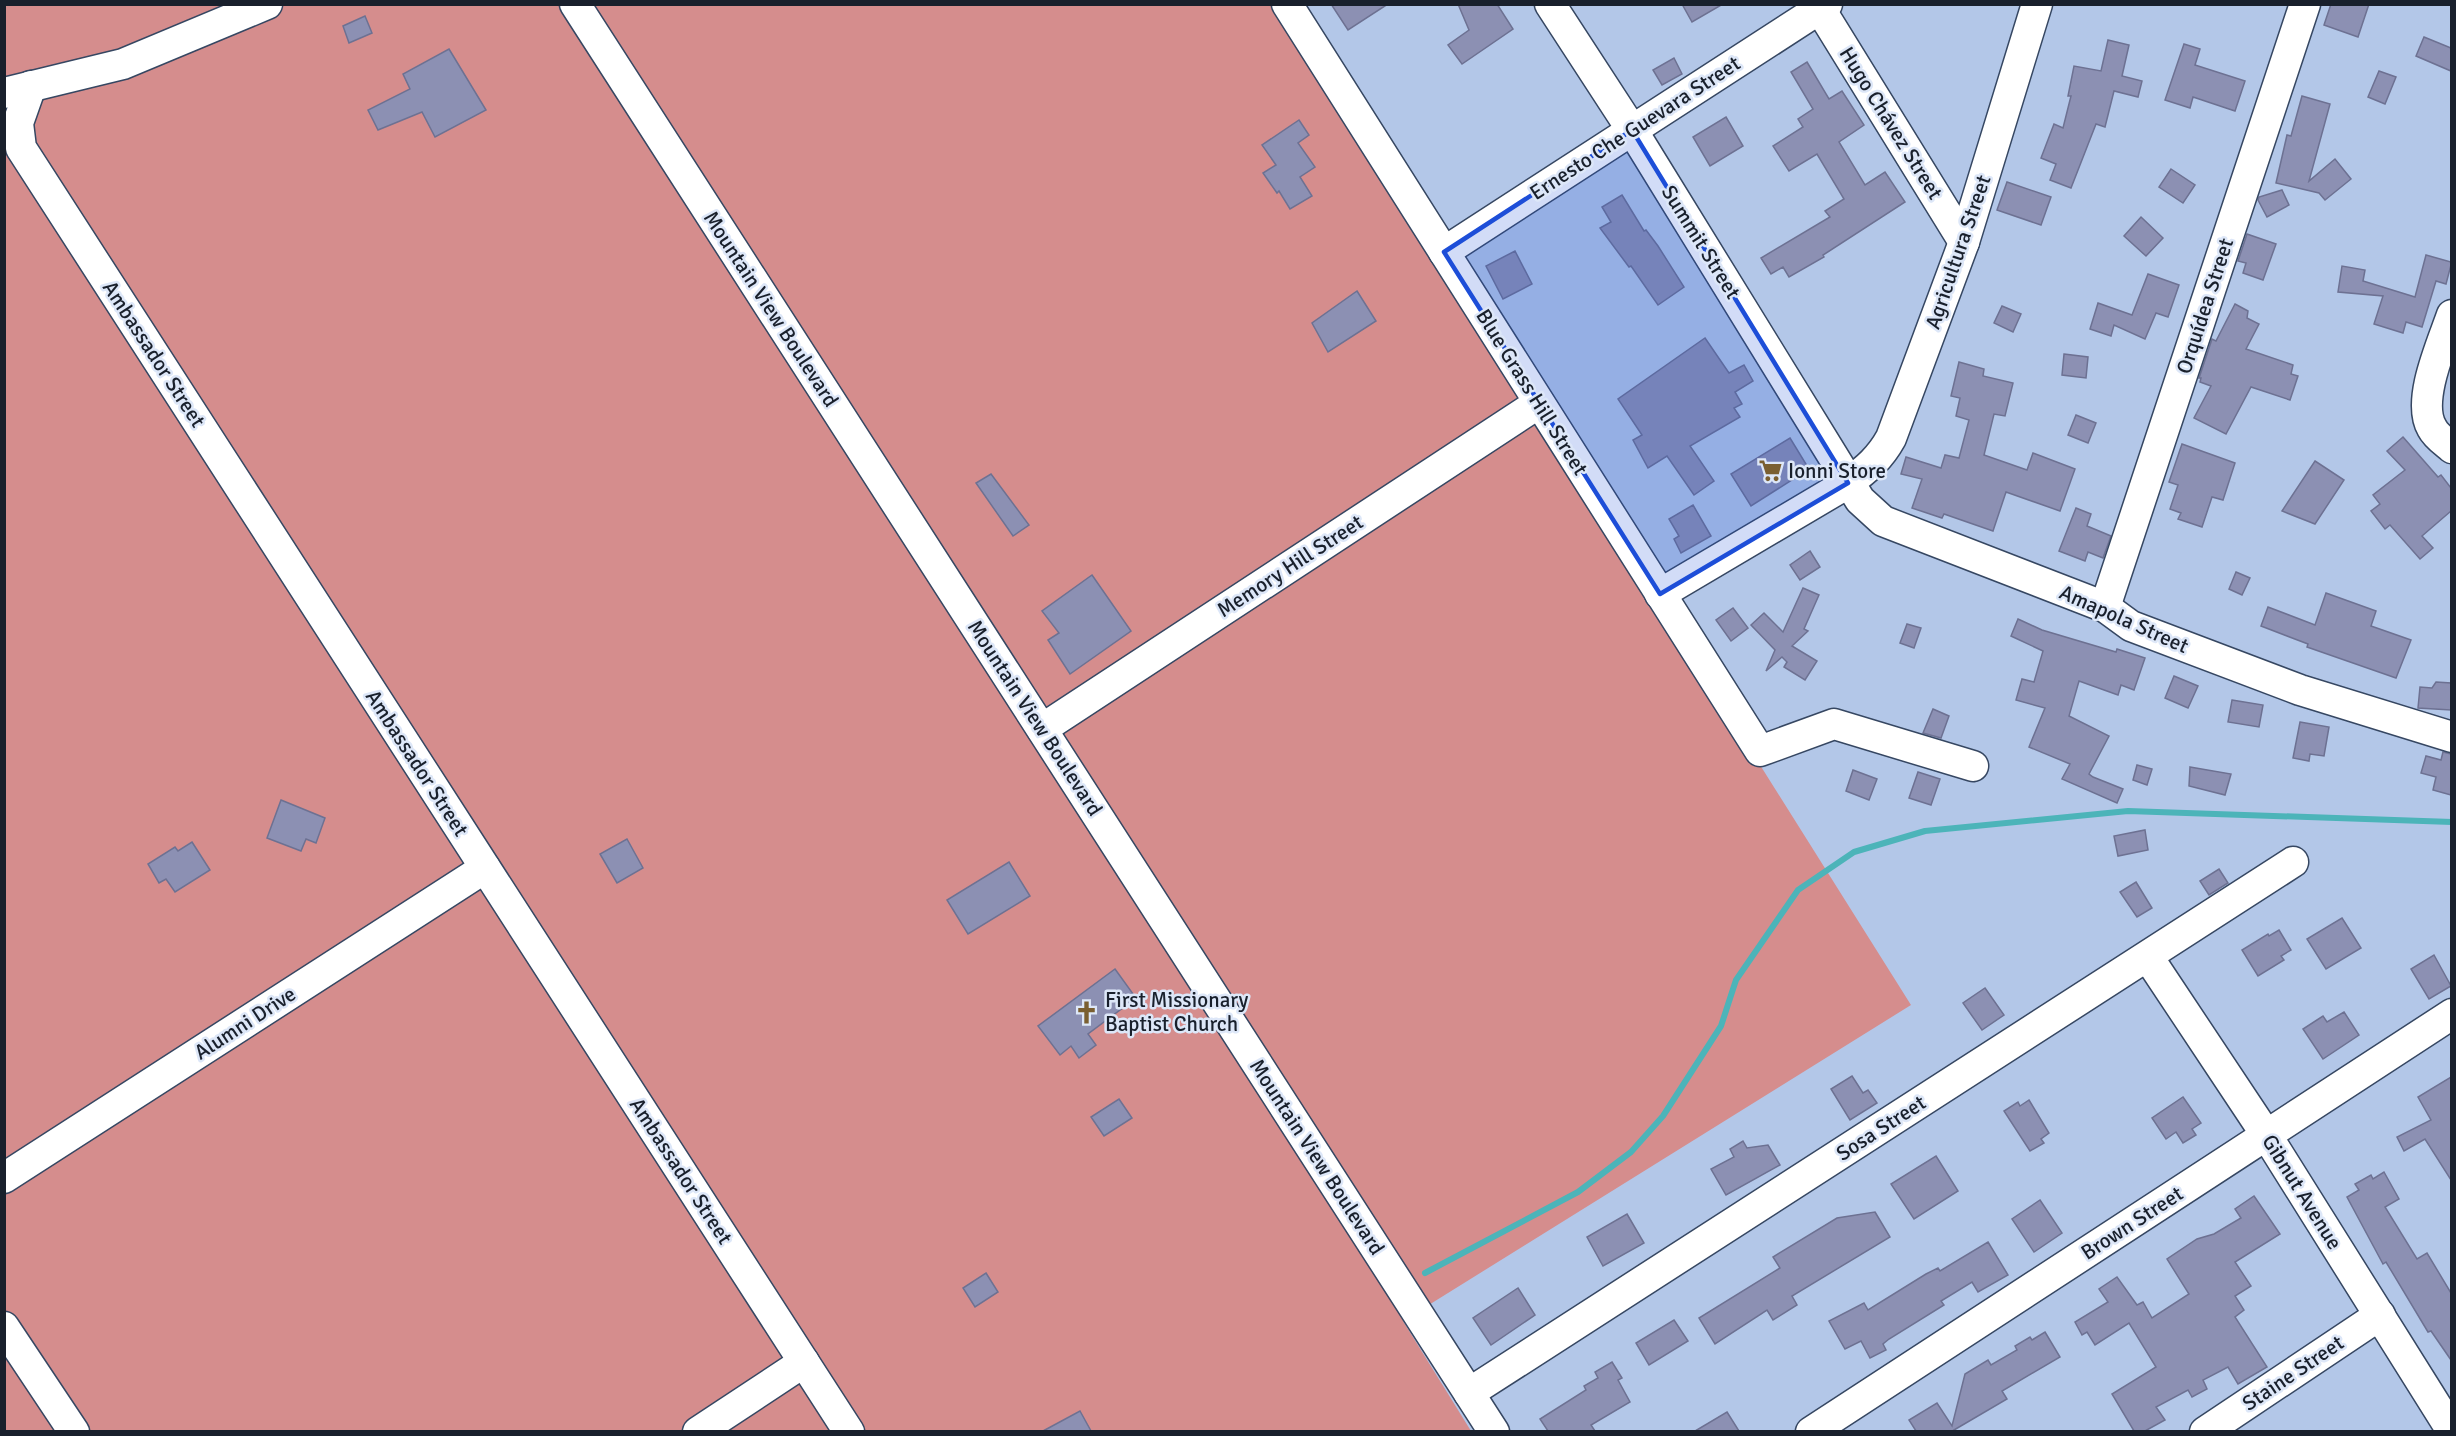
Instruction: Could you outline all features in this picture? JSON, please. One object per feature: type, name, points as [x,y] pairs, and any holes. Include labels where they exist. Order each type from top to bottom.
[{"type":"street","name":"Ambassador Street","points":[[267,4],[123,64],[18,89],[21,148],[849,1431]]},
{"type":"street","name":"Mountain View Boulevard","points":[[575,4],[1494,1431]]},
{"type":"street","name":"Blue Grass Hill Street","points":[[1287,4],[1760,751],[1834,724],[1973,766]]},
{"type":"street","name":"Summit Street","points":[[1550,4],[1632,130],[1848,483]]},
{"type":"street","name":"Agricultura Street","points":[[1848,483],[1873,464],[1891,438],[1964,242],[2037,4]]},
{"type":"street","name":"Orquídea Street","points":[[2105,607],[2305,4]]},
{"type":"street","name":"Ernesto Che Guevara Street","points":[[1444,252],[1821,6]]},
{"type":"street","name":"Hugo Chávez Street","points":[[1821,6],[1964,242]]},
{"type":"street","points":[[2451,315],[2427,397],[2427,417],[2432,430],[2451,448]]},
{"type":"street","name":"Memory Hill Street","points":[[1042,729],[1539,403]]},
{"type":"street","name":"Amapola Street","points":[[1848,483],[1860,500],[1883,521],[2105,607],[2131,626],[2289,686],[2451,736]]},
{"type":"street","points":[[1660,594],[1848,483]]},
{"type":"street","name":"Sosa Street","points":[[1469,1393],[2293,862]]},
{"type":"street","name":"Alumni Drive","points":[[4,1178],[485,867]]},
{"type":"street","name":"Gibnut Avenue","points":[[2148,957],[2267,1136],[2451,1431]]},
{"type":"street","name":"Brown Street","points":[[1811,1431],[2451,1014]]},
{"type":"street","name":"Staine Street","points":[[2205,1431],[2380,1315]]},
{"type":"street","points":[[4,1327],[74,1431]]},
{"type":"street","points":[[698,1431],[804,1362]]},
{"type":"highlighted area","points":[[1632,130],[1848,483],[1660,594],[1444,252]]},
{"type":"shaded area","points":[[5,5],[1282,5],[1911,1005],[1403,1321],[1471,1431],[5,1432]]},
{"type":"building","points":[[1331,4],[1388,4],[1348,30]]},
{"type":"building","points":[[1458,4],[1497,4],[1513,29],[1462,64],[1448,45],[1469,30]]},
{"type":"building","points":[[1682,4],[1723,4],[1692,22]]},
{"type":"building","points":[[2331,4],[2369,4],[2358,37],[2324,25]]},
{"type":"building","points":[[365,16],[372,33],[349,43],[343,26]]},
{"type":"building","points":[[2424,37],[2451,48],[2451,71],[2416,56]]},
{"type":"building","points":[[2108,40],[2129,45],[2122,76],[2142,81],[2138,97],[2114,91],[2105,127],[2096,124],[2071,188],[2050,180],[2056,164],[2041,158],[2054,124],[2063,128],[2071,96],[2068,96],[2074,66],[2101,71]]},
{"type":"building","points":[[2184,44],[2200,49],[2195,65],[2245,81],[2235,111],[2193,97],[2190,108],[2165,100]]},
{"type":"building","points":[[449,49],[486,110],[435,137],[422,112],[378,130],[368,110],[410,89],[403,74]]},
{"type":"building","points":[[1674,58],[1682,74],[1662,85],[1653,70]]},
{"type":"building","points":[[1807,62],[1829,99],[1842,91],[1864,125],[1839,142],[1865,185],[1885,172],[1905,202],[1823,255],[1824,257],[1789,277],[1783,267],[1771,274],[1761,258],[1830,217],[1825,211],[1844,199],[1817,154],[1789,171],[1773,146],[1803,127],[1798,119],[1813,109],[1791,72]]},
{"type":"building","points":[[2379,71],[2396,77],[2385,104],[2368,97]]},
{"type":"building","points":[[2302,96],[2330,104],[2309,181],[2335,159],[2351,179],[2325,200],[2319,193],[2276,183],[2287,135],[2291,136]]},
{"type":"building","points":[[1726,117],[1743,146],[1710,166],[1693,137]]},
{"type":"building","points":[[1299,120],[1309,135],[1298,143],[1315,167],[1300,177],[1312,196],[1290,209],[1279,191],[1277,193],[1263,173],[1276,165],[1262,145]]},
{"type":"building","points":[[2171,169],[2195,185],[2183,203],[2159,187]]},
{"type":"building","points":[[2007,182],[2051,197],[2041,225],[1997,210]]},
{"type":"building","points":[[2282,190],[2289,205],[2267,217],[2258,200],[2259,197]]},
{"type":"building","points":[[1622,195],[1644,231],[1646,230],[1658,246],[1684,287],[1658,305],[1631,266],[1629,267],[1600,228],[1611,222],[1602,207]]},
{"type":"building","points":[[2141,217],[2163,238],[2146,256],[2124,236]]},
{"type":"building","points":[[2247,234],[2276,244],[2263,280],[2243,273],[2246,263],[2238,261]]},
{"type":"building","points":[[1515,251],[1532,284],[1503,299],[1486,266]]},
{"type":"building","points":[[2426,255],[2451,262],[2451,265],[2446,284],[2436,281],[2422,327],[2406,322],[2403,333],[2374,324],[2383,296],[2338,292],[2342,266],[2365,270],[2363,281],[2415,297]]},
{"type":"building","points":[[2148,274],[2179,285],[2168,317],[2156,313],[2145,339],[2114,325],[2111,336],[2090,329],[2098,303],[2132,315]]},
{"type":"building","points":[[1357,291],[1376,321],[1328,352],[1312,323]]},
{"type":"building","points":[[2235,304],[2248,311],[2247,318],[2259,324],[2246,349],[2293,365],[2291,374],[2298,376],[2290,400],[2251,387],[2226,434],[2194,418],[2211,386],[2200,382],[2201,378],[2199,378],[2212,339],[2216,341]]},
{"type":"building","points":[[2002,306],[2021,314],[2013,332],[1994,323]]},
{"type":"building","points":[[1705,338],[1729,373],[1744,365],[1753,381],[1735,392],[1742,404],[1734,408],[1740,417],[1690,446],[1714,481],[1694,495],[1667,456],[1648,468],[1633,440],[1642,435],[1618,399]]},
{"type":"building","points":[[2064,354],[2088,357],[2086,378],[2062,375]]},
{"type":"building","points":[[1959,362],[1984,369],[1983,376],[2013,383],[2005,416],[1994,414],[1984,455],[2027,470],[2033,453],[2075,469],[2060,511],[2006,492],[1993,531],[1944,514],[1942,518],[1912,508],[1922,479],[1901,474],[1906,457],[1941,468],[1945,455],[1959,458],[1969,420],[1956,416],[1960,398],[1951,396]]},
{"type":"building","points":[[2076,415],[2096,423],[2088,443],[2068,435]]},
{"type":"building","points":[[2403,437],[2438,477],[2441,475],[2451,488],[2451,511],[2422,536],[2433,548],[2420,559],[2390,525],[2385,529],[2371,511],[2380,504],[2373,495],[2405,470],[2387,451]]},
{"type":"building","name":"Ionni Store","points":[[1790,438],[1809,469],[1751,506],[1731,474]]},
{"type":"building","points":[[2182,444],[2235,463],[2223,500],[2212,497],[2202,527],[2178,519],[2181,513],[2170,509],[2178,485],[2169,482]]},
{"type":"building","points":[[2315,461],[2344,480],[2315,524],[2282,511]]},
{"type":"building","points":[[991,474],[1029,525],[1013,536],[976,483]]},
{"type":"building","points":[[1693,505],[1711,536],[1681,553],[1674,539],[1679,536],[1669,519]]},
{"type":"building","points":[[2076,508],[2091,514],[2087,526],[2111,536],[2103,558],[2088,552],[2085,561],[2059,551]]},
{"type":"building","points":[[1810,551],[1820,567],[1800,580],[1790,565]]},
{"type":"building","points":[[2236,572],[2250,578],[2242,595],[2229,589]]},
{"type":"building","points":[[1092,575],[1131,631],[1070,674],[1048,640],[1059,633],[1042,611]]},
{"type":"building","points":[[1803,588],[1819,595],[1804,629],[1808,631],[1792,646],[1817,661],[1805,680],[1784,667],[1787,662],[1782,657],[1766,671],[1775,650],[1751,625],[1764,613],[1783,632]]},
{"type":"building","points":[[2326,593],[2376,611],[2371,626],[2411,640],[2396,678],[2307,647],[2308,644],[2261,626],[2268,607],[2315,625]]},
{"type":"building","points":[[1733,608],[1748,628],[1731,641],[1716,620]]},
{"type":"building","points":[[2018,619],[2042,630],[2116,652],[2117,649],[2145,658],[2134,690],[2121,685],[2118,695],[2079,681],[2069,716],[2109,736],[2089,774],[2123,789],[2117,803],[2062,779],[2070,764],[2029,747],[2045,708],[2016,700],[2022,679],[2034,682],[2043,651],[2011,636]]},
{"type":"building","points":[[1907,624],[1921,628],[1914,648],[1900,643]]},
{"type":"building","points":[[2174,676],[2198,686],[2188,708],[2165,698]]},
{"type":"building","points":[[2436,682],[2451,683],[2451,710],[2418,708],[2420,687],[2432,688]]},
{"type":"building","points":[[2232,700],[2263,705],[2259,727],[2228,722]]},
{"type":"building","points":[[1933,709],[1949,716],[1941,738],[1923,733]]},
{"type":"building","points":[[2300,722],[2329,727],[2324,756],[2310,754],[2309,761],[2293,758]]},
{"type":"building","points":[[2443,752],[2451,754],[2451,795],[2433,790],[2436,777],[2421,773],[2426,756],[2441,760]]},
{"type":"building","points":[[2137,765],[2152,769],[2147,785],[2133,780]]},
{"type":"building","points":[[2190,767],[2231,774],[2225,795],[2189,786]]},
{"type":"building","points":[[1853,770],[1877,779],[1869,800],[1846,791]]},
{"type":"building","points":[[1918,772],[1940,779],[1931,805],[1909,798]]},
{"type":"building","points":[[281,800],[325,818],[316,843],[306,839],[301,851],[267,838]]},
{"type":"building","points":[[2145,830],[2148,850],[2118,856],[2114,836]]},
{"type":"building","points":[[627,839],[643,868],[617,883],[600,854]]},
{"type":"building","points":[[192,842],[210,870],[175,892],[166,879],[159,883],[148,864],[175,847],[178,851]]},
{"type":"building","points":[[1009,862],[1030,896],[968,934],[947,900]]},
{"type":"building","points":[[2219,869],[2228,883],[2209,895],[2200,881]]},
{"type":"building","points":[[2136,882],[2152,908],[2137,917],[2120,892]]},
{"type":"building","points":[[2342,918],[2361,948],[2326,969],[2307,939]]},
{"type":"building","points":[[2279,930],[2291,950],[2281,956],[2284,960],[2258,976],[2242,950]]},
{"type":"building","points":[[2434,955],[2451,986],[2429,999],[2411,969]]},
{"type":"building","name":"First Missionary Baptist Church","points":[[1115,969],[1136,998],[1088,1034],[1096,1045],[1079,1058],[1071,1046],[1060,1055],[1038,1026]]},
{"type":"building","points":[[1985,988],[2004,1015],[1982,1030],[1963,1003]]},
{"type":"building","points":[[2344,1012],[2359,1035],[2323,1059],[2303,1029],[2323,1016],[2327,1022]]},
{"type":"building","points":[[1852,1076],[1863,1093],[1868,1090],[1877,1103],[1850,1120],[1831,1089]]},
{"type":"building","points":[[2451,1077],[2451,1180],[2425,1139],[2404,1151],[2397,1137],[2431,1120],[2418,1097]]},
{"type":"building","points":[[2183,1097],[2201,1123],[2192,1129],[2196,1135],[2183,1143],[2176,1132],[2166,1139],[2152,1118]]},
{"type":"building","points":[[1119,1099],[1132,1118],[1104,1136],[1091,1117]]},
{"type":"building","points":[[2029,1100],[2049,1133],[2041,1139],[2044,1143],[2030,1151],[2004,1111],[2018,1102],[2020,1106]]},
{"type":"building","points":[[1743,1141],[1747,1148],[1768,1145],[1780,1165],[1726,1195],[1711,1169],[1734,1157],[1730,1149]]},
{"type":"building","points":[[1936,1156],[1958,1191],[1914,1219],[1891,1184]]},
{"type":"building","points":[[2384,1172],[2399,1199],[2385,1207],[2417,1259],[2427,1253],[2451,1293],[2451,1360],[2431,1331],[2428,1332],[2386,1262],[2383,1264],[2347,1197],[2359,1190],[2355,1184],[2371,1175],[2373,1179]]},
{"type":"building","points":[[2254,1196],[2280,1234],[2235,1262],[2251,1286],[2235,1296],[2244,1310],[2235,1317],[2267,1367],[2238,1384],[2228,1367],[2203,1380],[2207,1389],[2192,1397],[2188,1390],[2156,1407],[2165,1420],[2145,1431],[2134,1431],[2112,1394],[2156,1367],[2129,1323],[2095,1345],[2087,1332],[2082,1335],[2075,1322],[2108,1302],[2099,1289],[2117,1277],[2137,1305],[2143,1302],[2152,1318],[2189,1294],[2167,1259],[2197,1239],[2214,1234],[2241,1218],[2235,1209]]},
{"type":"building","points":[[2040,1200],[2062,1233],[2034,1252],[2012,1219]]},
{"type":"building","points":[[1875,1212],[1890,1237],[1792,1296],[1797,1305],[1773,1320],[1767,1310],[1715,1344],[1699,1318],[1780,1268],[1773,1257],[1837,1218]]},
{"type":"building","points":[[1627,1214],[1644,1243],[1603,1266],[1587,1237]]},
{"type":"building","points":[[1988,1242],[2008,1275],[1978,1292],[1972,1282],[1941,1301],[1944,1305],[1889,1339],[1883,1344],[1886,1350],[1870,1358],[1861,1341],[1845,1349],[1829,1321],[1864,1303],[1868,1310],[1926,1274],[1938,1268],[1940,1271]]},
{"type":"building","points":[[986,1273],[998,1292],[975,1307],[963,1288]]},
{"type":"building","points":[[1518,1288],[1535,1315],[1491,1345],[1473,1318]]},
{"type":"building","points":[[1674,1320],[1688,1341],[1649,1365],[1636,1343]]},
{"type":"building","points":[[2045,1332],[2060,1357],[2002,1391],[2007,1399],[1955,1431],[1916,1431],[1909,1420],[1937,1403],[1952,1426],[1965,1374],[1988,1360],[1991,1365],[2017,1350],[2015,1346],[2030,1337],[2032,1340]]},
{"type":"building","points":[[1612,1362],[1622,1378],[1618,1380],[1630,1402],[1591,1425],[1595,1431],[1548,1431],[1540,1419],[1586,1390],[1584,1386],[1598,1378],[1595,1372]]},
{"type":"building","points":[[1080,1411],[1091,1431],[1043,1431]]},
{"type":"building","points":[[1727,1412],[1739,1431],[1695,1431]]},
{"type":"waterway","points":[[1425,1273],[1578,1192],[1631,1152],[1663,1116],[1721,1026],[1736,980],[1798,890],[1854,852],[1925,831],[2128,811],[2452,822]]},
{"type":"place","name":"Ionni Store","points":[[1770,471]]},
{"type":"place","name":"First Missionary Baptist Church","points":[[1087,1012]]}]
